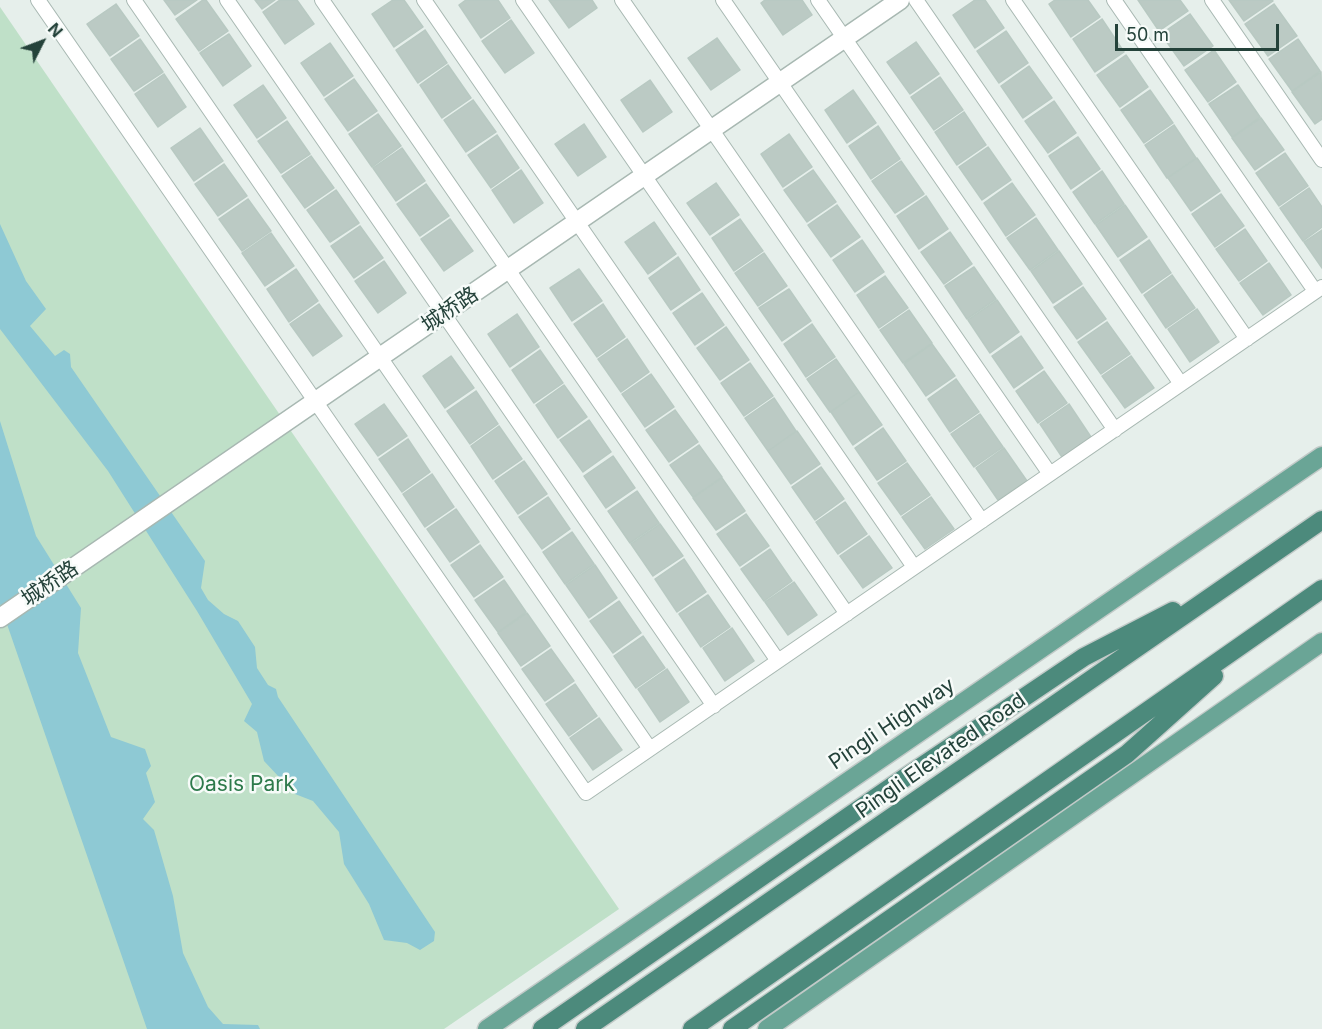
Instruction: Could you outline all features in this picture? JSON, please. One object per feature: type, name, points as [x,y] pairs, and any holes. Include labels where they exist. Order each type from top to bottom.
[{"type":"highway","name":"Pingli Elevated Road","points":[[585,1029],[1322,520]]},
{"type":"highway","points":[[542,1029],[894,785],[1084,657],[1239,577]]},
{"type":"highway","points":[[692,1029],[1322,589]]},
{"type":"highway","points":[[732,1029],[1127,754],[1274,623]]},
{"type":"main road","name":"Pingli Highway","points":[[487,1029],[1322,456]]},
{"type":"main road","points":[[767,1029],[1322,642]]},
{"type":"street","name":"城桥路","points":[[0,618],[900,0]]},
{"type":"lane","points":[[38,0],[586,793],[1319,289],[1114,0]]},
{"type":"lane","points":[[134,0],[651,749]]},
{"type":"lane","points":[[227,0],[714,706]]},
{"type":"lane","points":[[322,0],[778,661]]},
{"type":"lane","points":[[423,0],[847,614]]},
{"type":"lane","points":[[523,0],[914,567]]},
{"type":"lane","points":[[622,0],[982,521]]},
{"type":"lane","points":[[723,0],[1050,474]]},
{"type":"lane","points":[[819,0],[1115,430]]},
{"type":"lane","points":[[916,0],[1181,384]]},
{"type":"lane","points":[[1013,0],[1247,339]]},
{"type":"lane","points":[[1212,0],[1322,160]]},
{"type":"green space","name":"Oasis Park","points":[[0,7],[619,909],[444,1029],[0,1029]]},
{"type":"water","points":[[0,224],[26,281],[46,309],[30,326],[55,356],[64,350],[70,354],[71,367],[205,561],[201,588],[208,600],[224,614],[238,621],[255,647],[257,668],[268,685],[276,689],[278,697],[435,932],[434,941],[420,950],[407,943],[384,940],[369,904],[344,864],[339,832],[313,801],[295,794],[264,761],[257,732],[244,721],[252,704],[197,611],[108,471],[0,329]]},
{"type":"water","points":[[0,421],[36,536],[81,608],[78,653],[111,737],[145,749],[151,766],[146,773],[155,802],[143,819],[154,830],[173,896],[183,953],[208,1007],[223,1024],[258,1025],[260,1029],[147,1029],[0,604]]},
{"type":"building","points":[[164,0],[197,0],[175,15]]},
{"type":"building","points":[[206,0],[228,31],[199,51],[176,19]]},
{"type":"building","points":[[255,0],[275,0],[262,9]]},
{"type":"building","points":[[280,0],[297,0],[314,24],[285,44],[263,12]]},
{"type":"building","points":[[393,0],[404,0],[423,27],[394,47],[372,14]]},
{"type":"building","points":[[466,0],[498,0],[510,18],[481,38],[459,5]]},
{"type":"building","points":[[549,0],[592,0],[597,8],[569,28]]},
{"type":"building","points":[[765,0],[802,0],[812,15],[783,35],[761,3]]},
{"type":"building","points":[[975,0],[985,0],[1004,28],[975,48],[953,15]]},
{"type":"building","points":[[1055,0],[1088,0],[1100,17],[1071,37],[1049,4]]},
{"type":"building","points":[[1138,0],[1180,0],[1188,11],[1159,31]]},
{"type":"building","points":[[1229,0],[1272,0],[1273,1],[1244,21]]},
{"type":"building","points":[[116,4],[139,36],[110,56],[87,24]]},
{"type":"building","points":[[1274,4],[1297,36],[1268,56],[1245,24]]},
{"type":"building","points":[[1190,14],[1213,46],[1184,66],[1161,34]]},
{"type":"building","points":[[1102,19],[1124,52],[1095,72],[1073,39]]},
{"type":"building","points":[[511,20],[534,53],[505,73],[482,41]]},
{"type":"building","points":[[425,30],[447,63],[418,83],[396,50]]},
{"type":"building","points":[[1006,31],[1028,63],[999,83],[977,51]]},
{"type":"building","points":[[229,34],[251,66],[223,86],[200,53]]},
{"type":"building","points":[[717,38],[740,70],[711,90],[688,58]]},
{"type":"building","points":[[140,39],[163,72],[134,91],[111,59]]},
{"type":"building","points":[[1298,39],[1320,71],[1292,91],[1269,59]]},
{"type":"building","points":[[916,42],[939,74],[910,94],[887,62]]},
{"type":"building","points":[[330,43],[353,76],[324,96],[301,63]]},
{"type":"building","points":[[1214,50],[1236,82],[1208,102],[1185,70]]},
{"type":"building","points":[[1126,55],[1148,87],[1120,107],[1097,75]]},
{"type":"building","points":[[448,65],[471,98],[442,118],[420,85]]},
{"type":"building","points":[[1029,66],[1052,98],[1023,118],[1001,86]]},
{"type":"building","points":[[1321,72],[1322,119],[1315,124],[1292,92]]},
{"type":"building","points":[[164,74],[186,107],[158,127],[135,94]]},
{"type":"building","points":[[940,77],[963,110],[934,130],[911,97]]},
{"type":"building","points":[[354,79],[377,111],[348,131],[325,99]]},
{"type":"building","points":[[650,80],[672,112],[643,132],[621,100]]},
{"type":"building","points":[[263,85],[286,118],[257,138],[234,105]]},
{"type":"building","points":[[1238,85],[1260,117],[1232,137],[1209,104]]},
{"type":"building","points":[[853,90],[876,123],[847,143],[825,110]]},
{"type":"building","points":[[1150,90],[1173,123],[1144,143],[1121,110]]},
{"type":"building","points":[[473,100],[496,132],[466,152],[444,120]]},
{"type":"building","points":[[1054,101],[1076,133],[1048,153],[1025,121]]},
{"type":"building","points":[[964,112],[986,145],[957,165],[935,132]]},
{"type":"building","points":[[378,114],[401,146],[372,167],[349,134]]},
{"type":"building","points":[[1261,118],[1284,150],[1255,170],[1232,138]]},
{"type":"building","points":[[287,121],[310,154],[281,173],[258,141]]},
{"type":"building","points":[[584,124],[606,157],[578,176],[555,144]]},
{"type":"building","points":[[1174,125],[1196,158],[1167,178],[1145,145]]},
{"type":"building","points":[[878,126],[900,159],[871,179],[849,146]]},
{"type":"building","points":[[200,128],[223,161],[194,181],[171,148]]},
{"type":"building","points":[[789,134],[812,167],[783,187],[761,154]]},
{"type":"building","points":[[497,135],[519,168],[491,188],[468,155]]},
{"type":"building","points":[[1078,137],[1100,169],[1071,189],[1049,156]]},
{"type":"building","points":[[988,147],[1011,180],[982,200],[959,167]]},
{"type":"building","points":[[402,148],[425,181],[396,201],[373,168]]},
{"type":"building","points":[[1285,153],[1308,186],[1279,206],[1256,173]]},
{"type":"building","points":[[311,156],[334,188],[305,208],[282,176]]},
{"type":"building","points":[[1197,158],[1220,191],[1191,211],[1168,178]]},
{"type":"building","points":[[901,161],[924,194],[895,213],[872,181]]},
{"type":"building","points":[[224,164],[247,196],[218,216],[195,184]]},
{"type":"building","points":[[521,170],[543,203],[514,223],[492,190]]},
{"type":"building","points":[[813,170],[836,202],[807,222],[784,190]]},
{"type":"building","points":[[1102,171],[1124,204],[1095,224],[1073,192]]},
{"type":"building","points":[[716,183],[739,215],[710,235],[687,203]]},
{"type":"building","points":[[1012,183],[1035,215],[1006,236],[984,203]]},
{"type":"building","points":[[426,184],[449,216],[420,236],[397,204]]},
{"type":"building","points":[[1309,188],[1322,207],[1322,227],[1303,241],[1280,208]]},
{"type":"building","points":[[336,190],[359,223],[330,242],[307,210]]},
{"type":"building","points":[[1221,194],[1244,226],[1215,247],[1192,214]]},
{"type":"building","points":[[926,196],[948,229],[919,249],[897,216]]},
{"type":"building","points":[[248,199],[271,231],[242,251],[219,219]]},
{"type":"building","points":[[837,205],[860,237],[831,257],[808,225]]},
{"type":"building","points":[[1125,205],[1147,237],[1118,257],[1096,225]]},
{"type":"building","points":[[1036,218],[1058,250],[1030,270],[1007,238]]},
{"type":"building","points":[[450,219],[473,251],[444,271],[421,239]]},
{"type":"building","points":[[740,219],[763,251],[734,271],[712,238]]},
{"type":"building","points":[[654,222],[676,254],[648,274],[625,242]]},
{"type":"building","points":[[360,226],[383,258],[354,278],[331,246]]},
{"type":"building","points":[[1245,229],[1267,261],[1239,281],[1216,249]]},
{"type":"building","points":[[1322,230],[1322,268],[1304,242]]},
{"type":"building","points":[[950,232],[972,264],[944,284],[921,252]]},
{"type":"building","points":[[271,233],[294,266],[265,286],[242,253]]},
{"type":"building","points":[[862,240],[884,272],[855,292],[833,260]]},
{"type":"building","points":[[1149,240],[1171,273],[1142,293],[1120,260]]},
{"type":"building","points":[[1059,251],[1082,284],[1053,303],[1031,271]]},
{"type":"building","points":[[764,253],[787,286],[758,306],[735,273]]},
{"type":"building","points":[[678,257],[700,290],[671,310],[649,278]]},
{"type":"building","points":[[384,261],[406,293],[378,313],[355,281]]},
{"type":"building","points":[[1269,263],[1291,295],[1263,315],[1240,283]]},
{"type":"building","points":[[974,267],[996,299],[967,319],[945,286]]},
{"type":"building","points":[[296,269],[318,301],[289,322],[267,289]]},
{"type":"building","points":[[579,269],[602,301],[572,321],[550,288]]},
{"type":"building","points":[[1172,275],[1195,308],[1166,328],[1144,295]]},
{"type":"building","points":[[885,276],[908,308],[879,328],[857,295]]},
{"type":"building","points":[[1083,287],[1106,319],[1077,339],[1054,307]]},
{"type":"building","points":[[789,289],[811,321],[782,341],[759,308]]},
{"type":"building","points":[[702,293],[724,325],[695,345],[673,313]]},
{"type":"building","points":[[997,300],[1019,332],[990,353],[968,320]]},
{"type":"building","points":[[319,304],[342,336],[313,356],[290,324]]},
{"type":"building","points":[[603,304],[625,337],[597,357],[574,324]]},
{"type":"building","points":[[1197,309],[1219,342],[1190,362],[1168,329]]},
{"type":"building","points":[[909,310],[932,343],[903,363],[880,330]]},
{"type":"building","points":[[517,314],[539,347],[510,367],[488,334]]},
{"type":"building","points":[[1107,322],[1130,354],[1101,374],[1078,342]]},
{"type":"building","points":[[812,324],[835,357],[806,377],[784,344]]},
{"type":"building","points":[[726,327],[749,360],[720,380],[697,348]]},
{"type":"building","points":[[1021,336],[1043,368],[1014,388],[992,356]]},
{"type":"building","points":[[627,339],[649,372],[621,392],[598,359]]},
{"type":"building","points":[[932,344],[955,376],[926,396],[904,364]]},
{"type":"building","points":[[540,350],[563,383],[534,403],[512,370]]},
{"type":"building","points":[[451,356],[474,388],[445,408],[423,376]]},
{"type":"building","points":[[1131,356],[1154,388],[1125,408],[1102,376]]},
{"type":"building","points":[[836,359],[859,392],[830,412],[807,379]]},
{"type":"building","points":[[750,363],[773,396],[744,416],[721,383]]},
{"type":"building","points":[[1044,371],[1067,403],[1038,423],[1016,391]]},
{"type":"building","points":[[651,374],[674,407],[645,427],[622,394]]},
{"type":"building","points":[[956,379],[979,412],[950,432],[928,399]]},
{"type":"building","points":[[564,385],[587,417],[558,438],[536,405]]},
{"type":"building","points":[[476,391],[498,424],[470,444],[447,411]]},
{"type":"building","points":[[859,392],[882,425],[853,445],[831,412]]},
{"type":"building","points":[[774,398],[796,431],[768,451],[745,418]]},
{"type":"building","points":[[384,404],[407,436],[378,456],[355,424]]},
{"type":"building","points":[[1069,404],[1091,437],[1062,457],[1040,424]]},
{"type":"building","points":[[675,410],[698,442],[669,462],[646,430]]},
{"type":"building","points":[[980,414],[1003,447],[974,467],[951,434]]},
{"type":"building","points":[[589,420],[611,452],[583,472],[560,440]]},
{"type":"building","points":[[499,426],[522,459],[493,479],[471,446]]},
{"type":"building","points":[[883,428],[906,461],[877,480],[855,448]]},
{"type":"building","points":[[797,431],[820,464],[791,484],[768,451]]},
{"type":"building","points":[[408,439],[430,472],[402,492],[379,459]]},
{"type":"building","points":[[699,445],[722,477],[693,497],[670,465]]},
{"type":"building","points":[[1004,448],[1027,481],[998,500],[976,468]]},
{"type":"building","points":[[613,456],[635,488],[606,508],[584,476]]},
{"type":"building","points":[[524,461],[547,494],[518,514],[495,481]]},
{"type":"building","points":[[907,463],[930,495],[901,515],[878,483]]},
{"type":"building","points":[[821,467],[844,499],[815,520],[792,487]]},
{"type":"building","points":[[432,474],[454,507],[425,527],[403,494]]},
{"type":"building","points":[[722,478],[745,511],[716,530],[693,498]]},
{"type":"building","points":[[637,491],[659,523],[630,543],[608,511]]},
{"type":"building","points":[[548,497],[570,529],[542,549],[519,517]]},
{"type":"building","points":[[931,497],[954,529],[925,549],[902,517]]},
{"type":"building","points":[[845,502],[867,534],[838,554],[816,522]]},
{"type":"building","points":[[456,509],[479,542],[450,562],[427,529]]},
{"type":"building","points":[[746,514],[769,546],[740,566],[717,534]]},
{"type":"building","points":[[660,524],[683,556],[653,576],[631,544]]},
{"type":"building","points":[[572,532],[594,564],[565,584],[543,552]]},
{"type":"building","points":[[869,536],[892,568],[863,588],[840,556]]},
{"type":"building","points":[[480,545],[503,577],[474,597],[451,565]]},
{"type":"building","points":[[770,549],[792,581],[764,601],[741,569]]},
{"type":"building","points":[[684,559],[706,592],[677,612],[655,579]]},
{"type":"building","points":[[595,565],[617,598],[589,618],[566,585]]},
{"type":"building","points":[[504,580],[526,612],[498,632],[475,600]]},
{"type":"building","points":[[794,582],[817,615],[788,635],[765,602]]},
{"type":"building","points":[[708,595],[730,627],[701,647],[679,614]]},
{"type":"building","points":[[619,601],[641,633],[613,653],[590,621]]},
{"type":"building","points":[[527,613],[550,646],[521,666],[498,633]]},
{"type":"building","points":[[732,628],[754,661],[725,681],[703,648]]},
{"type":"building","points":[[643,636],[665,668],[636,688],[614,656]]},
{"type":"building","points":[[551,649],[574,681],[545,701],[522,669]]},
{"type":"building","points":[[667,669],[689,702],[660,722],[638,689]]},
{"type":"building","points":[[575,684],[597,716],[569,736],[546,704]]},
{"type":"building","points":[[599,718],[622,750],[593,770],[570,738]]}]
